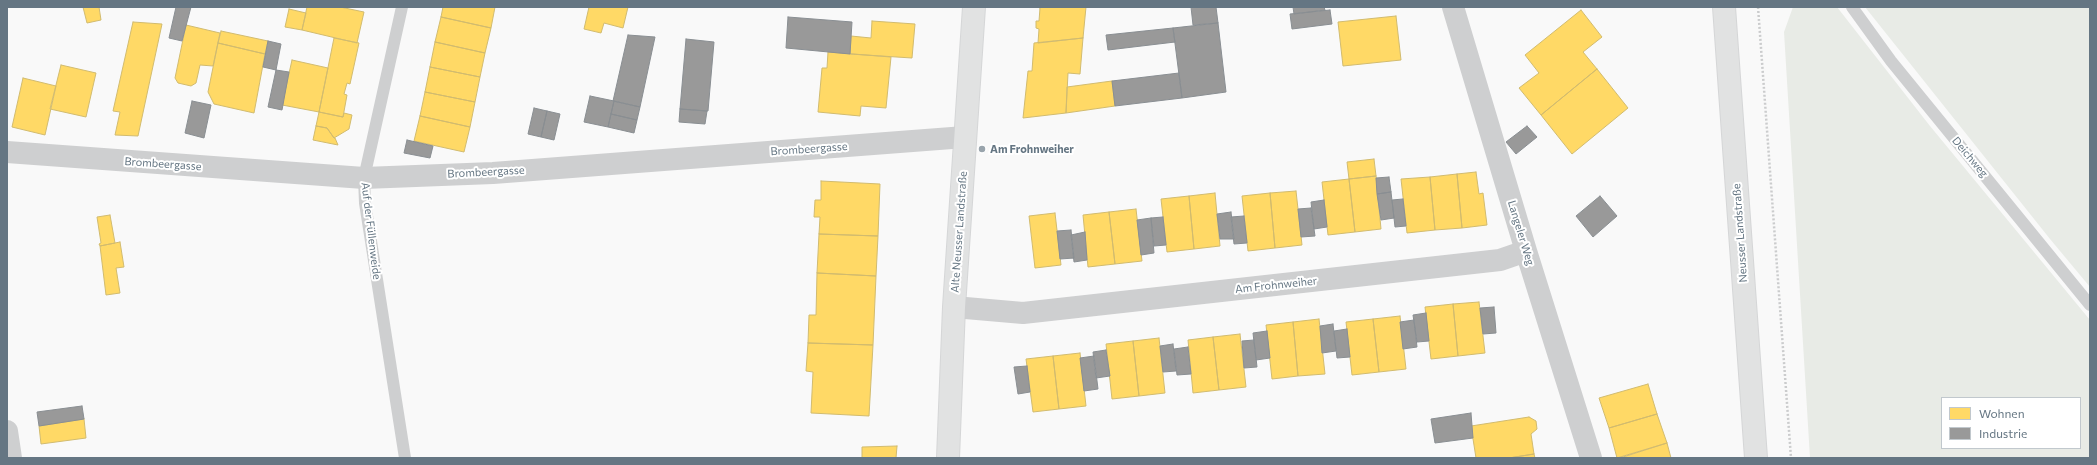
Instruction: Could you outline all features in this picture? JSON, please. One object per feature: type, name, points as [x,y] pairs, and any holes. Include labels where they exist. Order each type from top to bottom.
[{"type":"main road","name":"Alte Neusser Landstraße","points":[[948,458],[954,307],[974,7]]},
{"type":"main road","name":"Neusser Landstraße","points":[[1724,7],[1756,458]]},
{"type":"street","name":"Langeler Weg","points":[[1454,7],[1526,251],[1591,458]]},
{"type":"street","name":"Brombeergasse","points":[[7,152],[364,178],[500,172],[965,137]]},
{"type":"street","name":"Am Frohnweiher","points":[[954,307],[1023,313],[1500,260],[1526,251]]},
{"type":"street","points":[[7,431],[11,458]]},
{"type":"lane","name":"Auf der Füllenweide","points":[[402,7],[364,178],[365,203],[405,458]]},
{"type":"lane","name":"Deichweg","points":[[1852,7],[1891,61],[2090,305]]},
{"type":"path","points":[[1758,7],[1791,458]]},
{"type":"shaded area","points":[[1793,7],[1837,7],[1930,126],[2090,320],[2090,458],[1810,458],[1784,32]]},
{"type":"shaded area","points":[[1865,7],[2090,7],[2090,287],[2050,239]]},
{"type":"building: Wohnen","points":[[83,7],[99,7],[101,20],[87,23]]},
{"type":"building: Wohnen","points":[[307,7],[340,7],[364,12],[357,43],[302,30]]},
{"type":"building: Wohnen","points":[[443,7],[495,7],[491,28],[441,17]]},
{"type":"building: Wohnen","points":[[589,7],[628,7],[623,28],[604,23],[601,33],[584,29]]},
{"type":"building: Wohnen","points":[[1037,7],[1086,7],[1083,38],[1038,43],[1039,29],[1036,28],[1036,21],[1039,21],[1040,8]]},
{"type":"building: Wohnen","points":[[289,9],[306,13],[302,30],[285,27]]},
{"type":"building: Wohnen","points":[[1581,10],[1602,37],[1583,52],[1597,69],[1541,115],[1519,88],[1539,73],[1525,55]]},
{"type":"building: Wohnen","points":[[1396,16],[1401,60],[1343,66],[1338,22]]},
{"type":"building: Wohnen","points":[[441,17],[491,28],[485,53],[435,42]]},
{"type":"building: Wohnen","points":[[872,21],[915,24],[912,58],[850,54],[851,36],[871,38]]},
{"type":"building: Wohnen","points":[[133,22],[162,24],[138,136],[115,135],[120,112],[113,111]]},
{"type":"building: Wohnen","points":[[186,25],[220,33],[213,66],[200,65],[196,83],[191,86],[178,83],[175,78]]},
{"type":"building: Wohnen","points":[[221,31],[268,41],[265,54],[218,43]]},
{"type":"building: Wohnen","points":[[334,38],[359,43],[350,84],[347,83],[344,94],[347,95],[343,117],[319,112]]},
{"type":"building: Wohnen","points":[[1083,38],[1080,74],[1068,73],[1066,113],[1023,118],[1028,71],[1032,71],[1034,43]]},
{"type":"building: Wohnen","points":[[435,42],[485,53],[480,77],[430,67]]},
{"type":"building: Wohnen","points":[[218,43],[265,54],[254,113],[214,104],[208,92]]},
{"type":"building: Wohnen","points":[[828,52],[891,57],[886,108],[861,106],[860,116],[818,112],[822,68],[827,68]]},
{"type":"building: Wohnen","points":[[292,60],[328,68],[319,112],[282,105]]},
{"type":"building: Wohnen","points":[[61,65],[96,73],[86,117],[50,109]]},
{"type":"building: Wohnen","points":[[430,67],[480,77],[475,102],[425,92]]},
{"type":"building: Wohnen","points":[[1597,69],[1628,108],[1572,154],[1541,115]]},
{"type":"building: Wohnen","points":[[23,78],[56,86],[45,135],[12,127]]},
{"type":"building: Wohnen","points":[[1112,81],[1115,106],[1066,113],[1067,87]]},
{"type":"building: Wohnen","points":[[425,92],[475,102],[470,127],[420,116]]},
{"type":"building: Wohnen","points":[[319,112],[343,117],[344,113],[352,115],[349,129],[334,138],[327,128],[316,126]]},
{"type":"building: Wohnen","points":[[420,116],[470,127],[464,152],[414,141]]},
{"type":"building: Wohnen","points":[[316,126],[327,128],[335,138],[338,145],[313,140]]},
{"type":"building: Wohnen","points":[[1374,159],[1376,176],[1349,179],[1347,162]]},
{"type":"building: Wohnen","points":[[1476,172],[1479,194],[1483,193],[1487,225],[1462,228],[1457,174]]},
{"type":"building: Wohnen","points":[[1457,174],[1462,228],[1435,230],[1430,177]]},
{"type":"building: Wohnen","points":[[1376,176],[1381,229],[1355,232],[1349,179]]},
{"type":"building: Wohnen","points":[[1430,177],[1435,230],[1407,233],[1401,179]]},
{"type":"building: Wohnen","points":[[1349,179],[1355,232],[1328,235],[1322,182]]},
{"type":"building: Wohnen","points":[[821,181],[880,184],[878,236],[819,234],[820,217],[814,217],[815,200],[821,200]]},
{"type":"building: Wohnen","points":[[1296,191],[1302,245],[1275,248],[1270,193]]},
{"type":"building: Wohnen","points":[[1215,193],[1220,246],[1194,249],[1189,196]]},
{"type":"building: Wohnen","points":[[1270,193],[1275,248],[1248,251],[1242,196]]},
{"type":"building: Wohnen","points":[[1189,196],[1194,249],[1167,252],[1161,199]]},
{"type":"building: Wohnen","points":[[1136,209],[1142,261],[1115,264],[1109,212]]},
{"type":"building: Wohnen","points":[[1109,212],[1115,264],[1088,267],[1083,215]]},
{"type":"building: Wohnen","points":[[1055,213],[1061,265],[1035,268],[1029,216]]},
{"type":"building: Wohnen","points":[[110,215],[115,243],[100,246],[99,244],[101,243],[97,217]]},
{"type":"building: Wohnen","points":[[819,234],[878,236],[876,276],[817,273]]},
{"type":"building: Wohnen","points":[[120,242],[124,267],[116,268],[120,293],[106,295],[100,246]]},
{"type":"building: Wohnen","points":[[817,273],[876,276],[873,345],[808,343],[809,315],[816,315]]},
{"type":"building: Wohnen","points":[[1479,302],[1485,353],[1458,356],[1453,304]]},
{"type":"building: Wohnen","points":[[1453,304],[1458,356],[1431,359],[1425,307]]},
{"type":"building: Wohnen","points":[[1400,316],[1406,369],[1379,372],[1373,319]]},
{"type":"building: Wohnen","points":[[1319,319],[1325,374],[1298,376],[1293,322]]},
{"type":"building: Wohnen","points":[[1373,319],[1379,372],[1352,375],[1346,322]]},
{"type":"building: Wohnen","points":[[1293,322],[1298,376],[1272,379],[1266,325]]},
{"type":"building: Wohnen","points":[[1240,334],[1246,387],[1219,390],[1213,337]]},
{"type":"building: Wohnen","points":[[1213,337],[1219,390],[1193,393],[1188,340]]},
{"type":"building: Wohnen","points":[[1159,338],[1165,393],[1139,396],[1133,341]]},
{"type":"building: Wohnen","points":[[1133,341],[1139,396],[1112,399],[1106,344]]},
{"type":"building: Wohnen","points":[[808,343],[873,345],[869,416],[811,413],[813,372],[806,371]]},
{"type":"building: Wohnen","points":[[1080,353],[1086,406],[1059,409],[1053,356]]},
{"type":"building: Wohnen","points":[[1053,356],[1059,409],[1033,412],[1026,359]]},
{"type":"building: Wohnen","points":[[1648,384],[1657,414],[1609,428],[1599,398]]},
{"type":"building: Wohnen","points":[[1657,414],[1667,443],[1617,458],[1609,428]]},
{"type":"building: Wohnen","points":[[1529,417],[1536,421],[1537,429],[1531,434],[1534,454],[1509,458],[1476,458],[1471,426]]},
{"type":"building: Wohnen","points":[[84,419],[86,438],[41,444],[39,426]]},
{"type":"building: Wohnen","points":[[1667,443],[1671,458],[1620,458]]},
{"type":"building: Wohnen","points":[[897,446],[896,458],[862,458],[862,447]]},
{"type":"building: Wohnen","points":[[1534,454],[1535,458],[1509,458]]},
{"type":"building: Industrie","points":[[176,7],[191,7],[182,41],[169,38]]},
{"type":"building: Industrie","points":[[1191,7],[1216,7],[1218,23],[1193,25]]},
{"type":"building: Industrie","points":[[1293,7],[1324,7],[1325,10],[1294,14]]},
{"type":"building: Industrie","points":[[1330,10],[1332,24],[1292,29],[1290,14]]},
{"type":"building: Industrie","points":[[788,17],[852,22],[850,54],[786,48]]},
{"type":"building: Industrie","points":[[1218,23],[1226,92],[1182,98],[1173,28]]},
{"type":"building: Industrie","points":[[1173,28],[1175,42],[1108,50],[1106,35]]},
{"type":"building: Industrie","points":[[628,35],[655,37],[640,107],[613,101]]},
{"type":"building: Industrie","points":[[686,39],[714,42],[708,111],[680,109]]},
{"type":"building: Industrie","points":[[268,41],[281,44],[276,70],[263,67]]},
{"type":"building: Industrie","points":[[276,70],[289,72],[282,110],[268,107]]},
{"type":"building: Industrie","points":[[1179,73],[1182,98],[1115,106],[1112,81]]},
{"type":"building: Industrie","points":[[590,96],[614,101],[608,127],[584,122]]},
{"type":"building: Industrie","points":[[192,101],[211,105],[204,138],[185,133]]},
{"type":"building: Industrie","points":[[614,101],[640,107],[637,120],[611,114]]},
{"type":"building: Industrie","points":[[534,108],[547,111],[541,137],[528,134]]},
{"type":"building: Industrie","points":[[680,109],[707,111],[705,124],[679,122]]},
{"type":"building: Industrie","points":[[547,111],[560,114],[554,140],[541,137]]},
{"type":"building: Industrie","points":[[611,114],[637,120],[634,133],[608,127]]},
{"type":"building: Industrie","points":[[1527,126],[1537,137],[1516,154],[1506,142]]},
{"type":"building: Industrie","points":[[407,140],[433,146],[430,158],[404,153]]},
{"type":"building: Industrie","points":[[1389,177],[1391,192],[1377,194],[1376,178]]},
{"type":"building: Industrie","points":[[1391,192],[1394,218],[1381,220],[1377,194]]},
{"type":"building: Industrie","points":[[1600,196],[1617,216],[1593,237],[1576,216]]},
{"type":"building: Industrie","points":[[1403,199],[1406,226],[1395,227],[1392,200]]},
{"type":"building: Industrie","points":[[1324,200],[1327,227],[1314,229],[1311,202]]},
{"type":"building: Industrie","points":[[1311,208],[1315,236],[1301,237],[1298,209]]},
{"type":"building: Industrie","points":[[1231,212],[1234,239],[1220,239],[1217,214]]},
{"type":"building: Industrie","points":[[1244,216],[1247,243],[1234,244],[1231,217]]},
{"type":"building: Industrie","points":[[1163,217],[1166,245],[1154,246],[1151,218]]},
{"type":"building: Industrie","points":[[1151,218],[1154,253],[1141,255],[1137,220]]},
{"type":"building: Industrie","points":[[1071,230],[1074,258],[1060,259],[1057,231]]},
{"type":"building: Industrie","points":[[1085,232],[1087,260],[1074,262],[1071,235]]},
{"type":"building: Industrie","points":[[1494,307],[1496,333],[1483,334],[1480,308]]},
{"type":"building: Industrie","points":[[1426,313],[1429,341],[1417,342],[1413,315]]},
{"type":"building: Industrie","points":[[1414,320],[1417,347],[1403,349],[1400,322]]},
{"type":"building: Industrie","points":[[1333,324],[1336,351],[1322,353],[1320,326]]},
{"type":"building: Industrie","points":[[1347,329],[1350,357],[1337,358],[1334,331]]},
{"type":"building: Industrie","points":[[1267,331],[1270,358],[1256,360],[1253,333]]},
{"type":"building: Industrie","points":[[1254,340],[1257,367],[1244,368],[1242,341]]},
{"type":"building: Industrie","points":[[1173,344],[1176,371],[1163,372],[1160,346]]},
{"type":"building: Industrie","points":[[1188,347],[1191,374],[1177,375],[1174,349]]},
{"type":"building: Industrie","points":[[1106,350],[1110,376],[1096,378],[1093,352]]},
{"type":"building: Industrie","points":[[1094,356],[1098,389],[1084,391],[1080,358]]},
{"type":"building: Industrie","points":[[1027,366],[1030,392],[1018,394],[1014,367]]},
{"type":"building: Industrie","points":[[82,406],[84,419],[39,426],[37,412]]},
{"type":"building: Industrie","points":[[1471,413],[1473,438],[1435,443],[1431,419]]},
{"type":"place","name":"Am Frohnweiher","points":[[982,149]]}]
